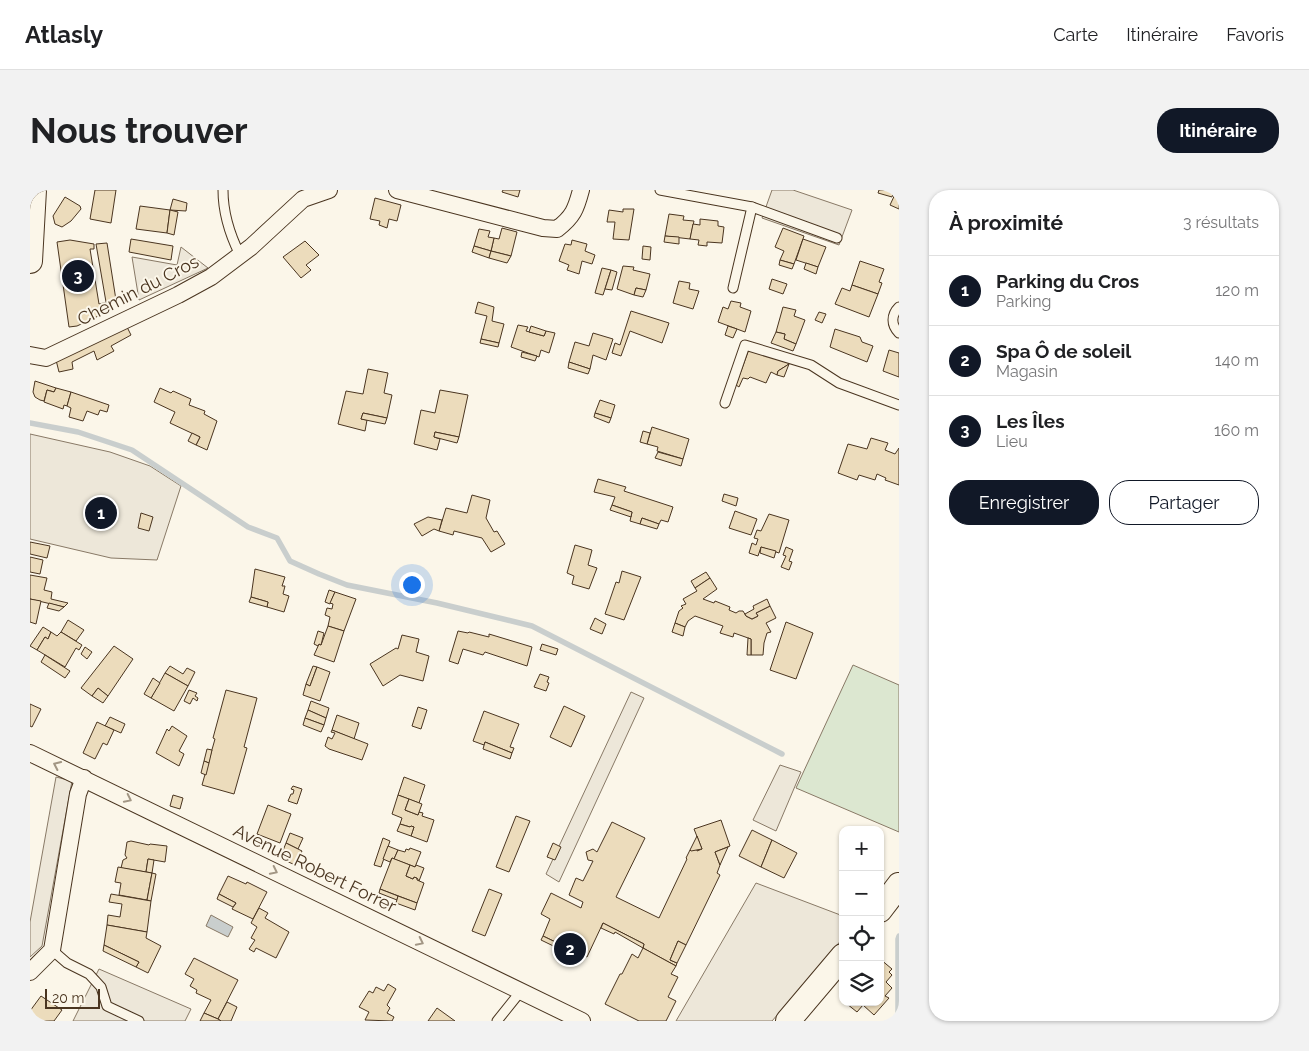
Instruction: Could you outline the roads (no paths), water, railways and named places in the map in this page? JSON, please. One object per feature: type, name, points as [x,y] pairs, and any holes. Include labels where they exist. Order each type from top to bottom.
[{"type":"street","points":[[30,261],[34,190]]},
{"type":"street","name":"Chemin du Cros","points":[[30,355],[46,358],[162,303],[210,277],[240,256],[303,199],[329,190]]},
{"type":"street","points":[[398,190],[543,228],[557,229],[570,218],[581,190]]},
{"type":"street","name":"Avenue Robert Forrer","points":[[30,753],[582,1021]]},
{"type":"street","points":[[30,972],[52,950],[78,794],[84,778]]},
{"type":"street","points":[[884,905],[899,885]]},
{"type":"street","points":[[788,1021],[839,961]]},
{"type":"lane","points":[[223,190],[223,206],[240,256]]},
{"type":"lane","points":[[660,190],[685,192],[752,207],[837,238]]},
{"type":"lane","points":[[733,288],[752,207]]},
{"type":"lane","points":[[899,307],[894,313],[893,319],[893,324],[899,333]]},
{"type":"lane","points":[[725,403],[745,345],[811,365],[839,383],[899,405]]},
{"type":"lane","points":[[52,950],[89,974],[101,987],[108,1006],[139,1021]]},
{"type":"lane","points":[[497,1021],[521,991]]},
{"type":"waterway","points":[[30,423],[78,432],[132,450],[248,527],[277,538],[290,561],[319,574],[347,585],[437,603],[532,626],[782,754]]},
{"type":"waterway","points":[[898,1021],[899,936]]},
{"type":"place","name":"Les Îles","points":[[78,276]]},
{"type":"place","name":"Parking du Cros","points":[[101,513]]},
{"type":"place","name":"Spa Ô de soleil","points":[[570,949]]}]
